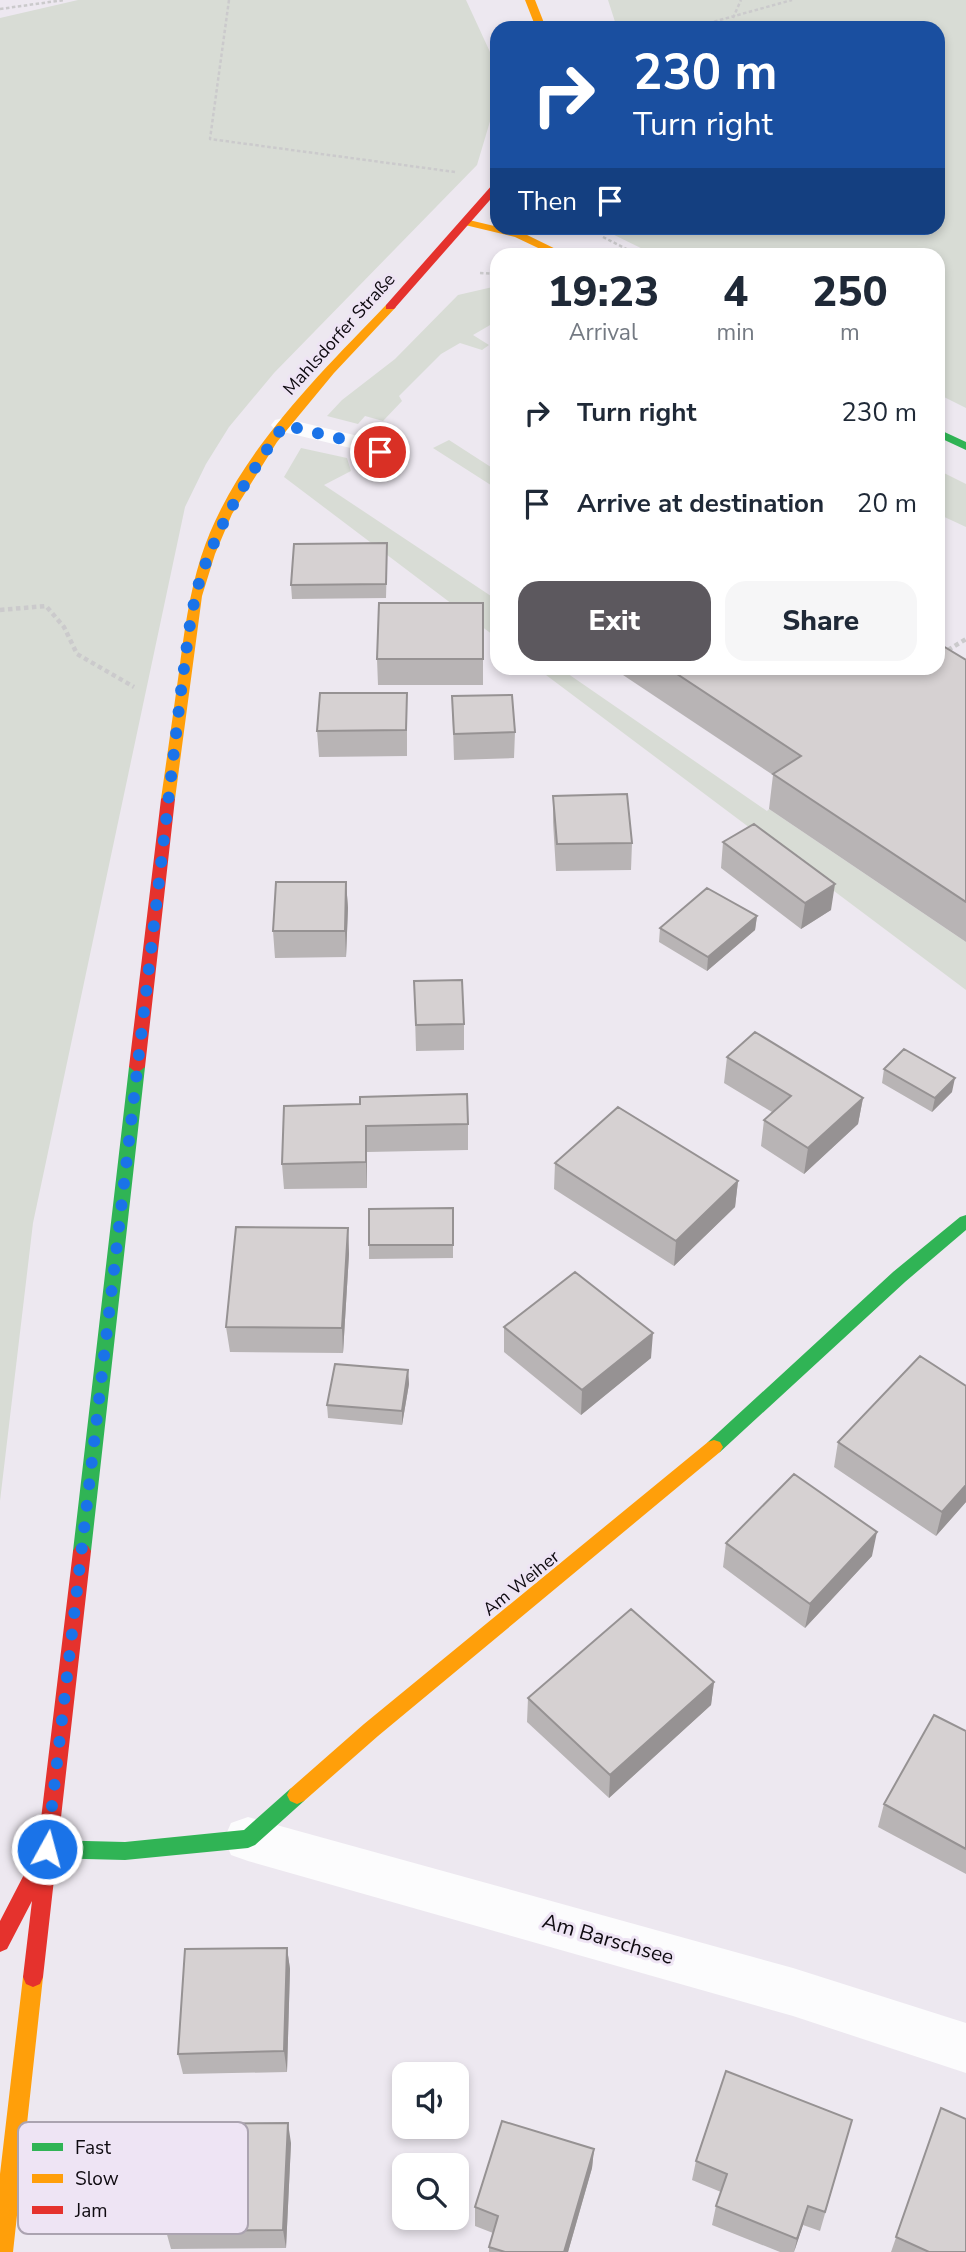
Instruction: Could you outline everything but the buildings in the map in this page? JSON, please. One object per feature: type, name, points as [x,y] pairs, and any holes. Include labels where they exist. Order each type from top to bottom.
[{"type":"main road","points":[[530,0],[538,21]]},
{"type":"main road","name":"Mahlsdorfer Straße","points":[[2,2252],[181,691],[194,606],[204,565],[244,483],[284,425],[469,223],[490,195]]},
{"type":"main road","points":[[469,223],[490,228]]},
{"type":"main road","points":[[519,235],[547,248]]},
{"type":"main road","points":[[945,436],[966,446]]},
{"type":"main road","name":"Am Weiher","points":[[248,1839],[371,1730],[692,1468],[899,1277],[966,1221]]},
{"type":"main road","points":[[47,1849],[125,1851],[248,1839]]},
{"type":"main road","name":"Mahlsdorfer Straße","points":[[0,1942],[47,1849]]},
{"type":"street","name":"Am Barschsee","points":[[248,1839],[780,1988],[966,2048]]},
{"type":"lane","points":[[284,425],[367,445],[392,458]]},
{"type":"path","points":[[0,9],[64,0]]},
{"type":"path","points":[[229,0],[210,139],[458,173]]},
{"type":"path","points":[[732,19],[741,0]]},
{"type":"path","points":[[723,21],[792,0]]},
{"type":"path","points":[[600,235],[625,248]]},
{"type":"path","points":[[471,273],[490,274]]},
{"type":"path","points":[[0,610],[9,607],[46,606],[64,627],[77,654],[134,687]]},
{"type":"path","points":[[948,650],[966,639]]},
{"type":"shaded area","points":[[78,0],[466,0],[490,52],[490,121],[477,165],[274,373],[229,427],[206,464],[185,507],[33,1223],[0,1501],[0,18]]},
{"type":"shaded area","points":[[608,0],[966,0],[966,408],[945,398],[945,248],[641,248],[614,235],[945,235],[945,21],[615,21]]},
{"type":"shaded area","points":[[490,288],[490,325],[473,335],[489,345],[482,350],[460,343],[441,354],[399,396],[402,401],[383,421],[365,416],[358,424],[327,416],[342,400],[395,359],[458,295]]},
{"type":"shaded area","points":[[449,440],[490,466],[490,485],[433,448]]},
{"type":"shaded area","points":[[301,448],[347,458],[351,471],[324,485],[490,595],[490,633],[284,477]]},
{"type":"shaded area","points":[[945,474],[966,484],[966,527],[945,517]]},
{"type":"shaded area","points":[[546,675],[570,675],[767,811],[769,809],[966,942],[966,990]]},
{"type":"traffic: fast","points":[[945,436],[966,446]]},
{"type":"traffic: fast","points":[[82,1551],[137,1067]]},
{"type":"traffic: fast","points":[[714,1447],[899,1277],[966,1221]]},
{"type":"traffic: fast","points":[[47,1849],[125,1851],[248,1839],[297,1795]]},
{"type":"traffic: slow","points":[[530,0],[538,21]]},
{"type":"traffic: slow","points":[[469,223],[490,228]]},
{"type":"traffic: slow","points":[[519,235],[547,248]]},
{"type":"traffic: slow","points":[[168,799],[196,596],[208,554],[226,514],[273,439],[330,371],[390,307]]},
{"type":"traffic: slow","points":[[297,1795],[371,1730],[714,1447]]},
{"type":"traffic: slow","points":[[2,2252],[33,1977]]},
{"type":"traffic: jam","points":[[390,307],[490,194]]},
{"type":"traffic: jam","points":[[137,1067],[168,799]]},
{"type":"traffic: jam","points":[[33,1977],[82,1551]]},
{"type":"traffic: jam","points":[[0,1942],[37,1870]]},
{"type":"route","points":[[47,1849],[181,691],[194,606],[204,565],[244,483],[284,425],[367,445],[380,452]]}]
